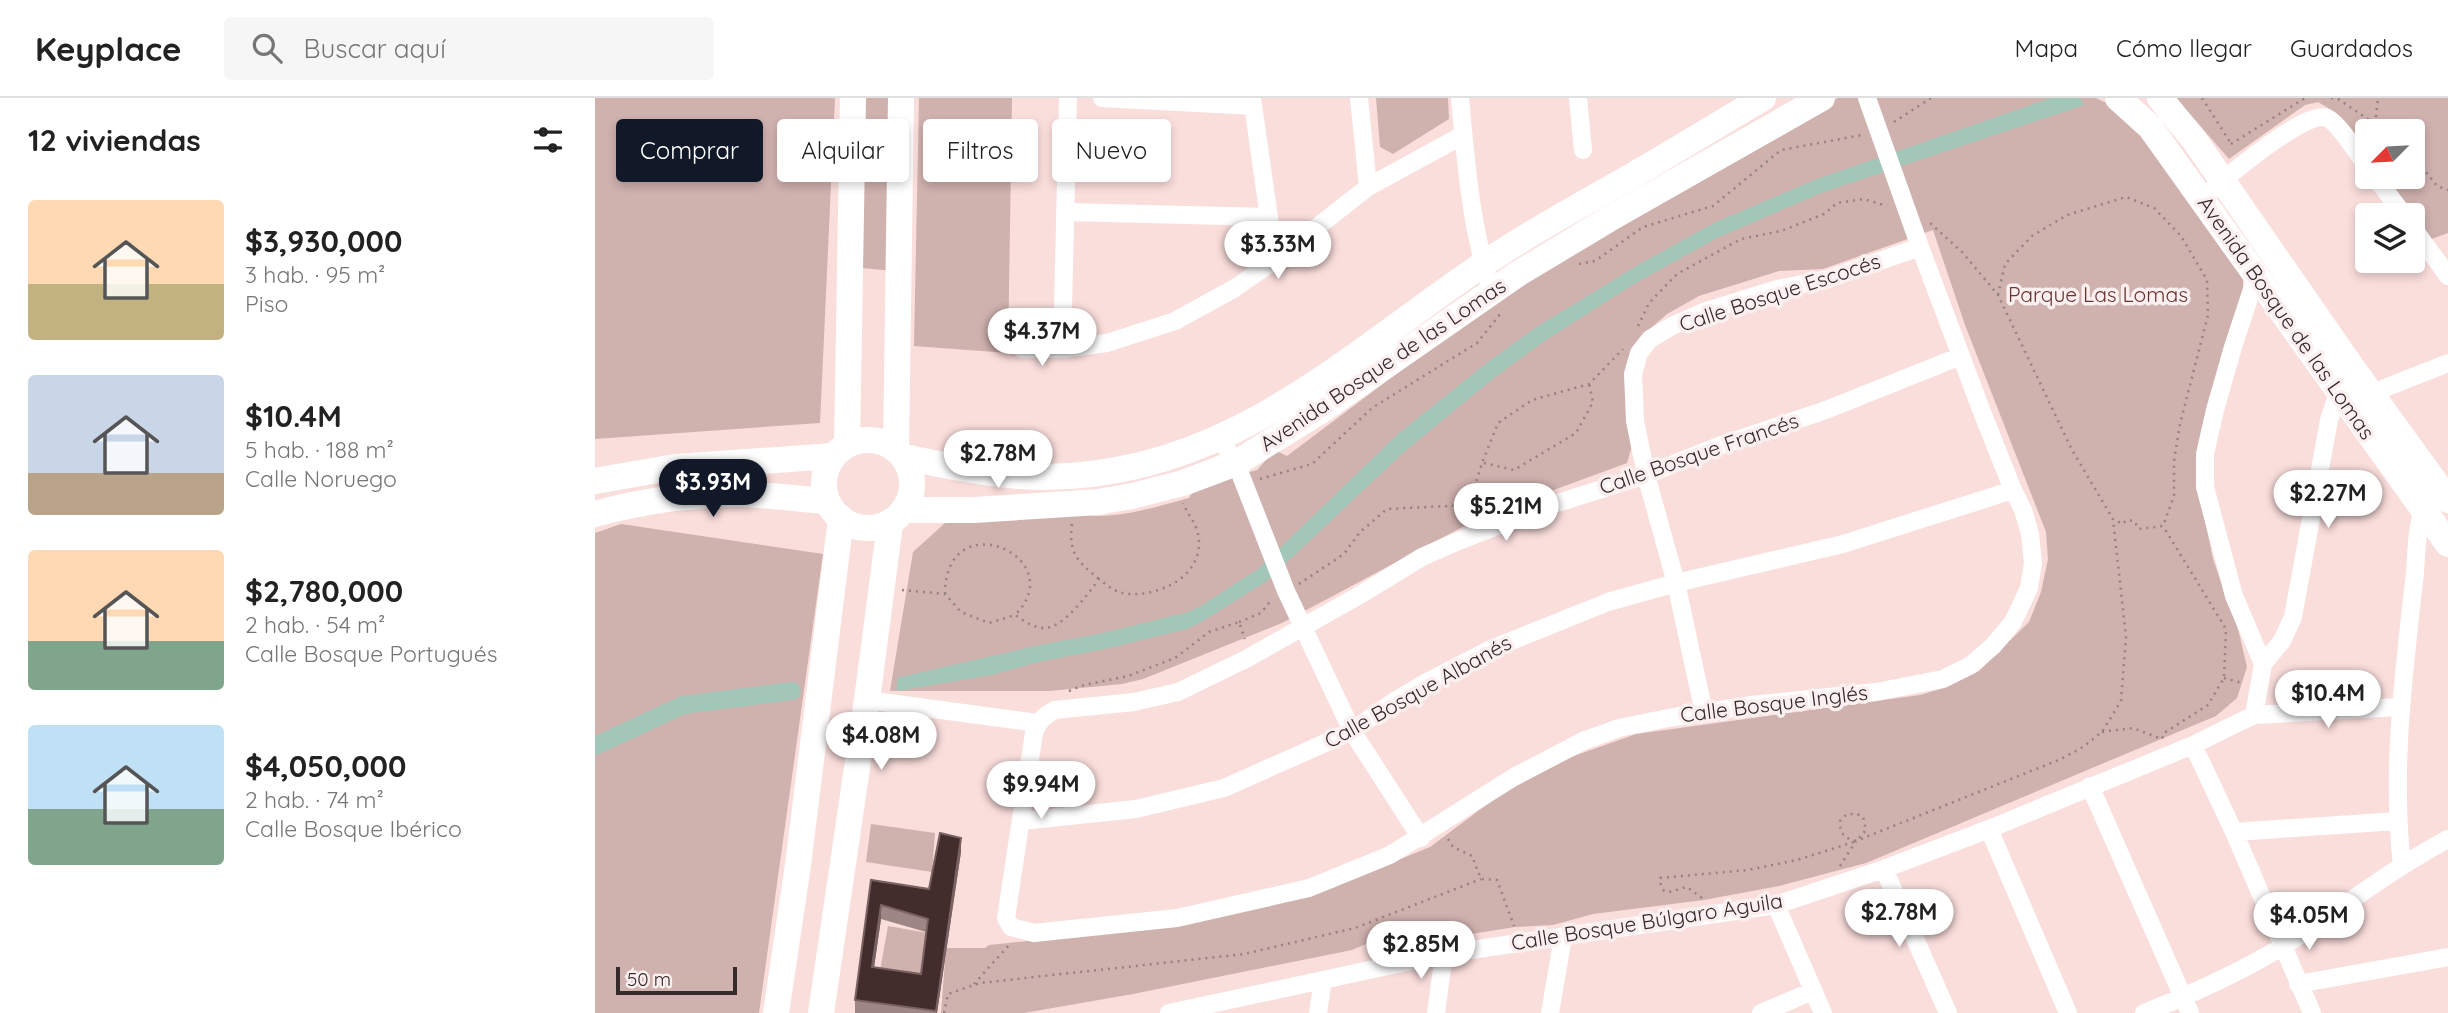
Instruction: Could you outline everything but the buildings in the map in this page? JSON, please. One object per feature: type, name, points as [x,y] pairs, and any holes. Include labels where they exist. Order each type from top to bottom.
[{"type":"street","points":[[776,1013],[798,865],[834,510],[824,486],[826,470],[840,450],[853,98]]},
{"type":"street","points":[[821,1013],[881,589],[897,517],[911,498],[913,484],[910,470],[900,453],[901,98]]},
{"type":"street","points":[[1062,349],[1068,98]]},
{"type":"street","points":[[1102,98],[1253,102],[1275,260]]},
{"type":"street","points":[[1359,98],[1368,187]]},
{"type":"street","points":[[1460,98],[1473,214],[1483,264],[1499,299]]},
{"type":"street","points":[[1578,98],[1583,150]]},
{"type":"street","name":"Avenida Bosque de las Lomas","points":[[897,517],[1132,496],[1240,473],[1329,405],[1499,299],[1604,207],[1763,98]]},
{"type":"street","name":"Avenida Bosque de las Lomas","points":[[900,453],[974,470],[1042,477],[1126,468],[1167,458],[1220,439],[1328,376],[1483,264],[1552,220],[1604,207],[1822,98]]},
{"type":"street","name":"Calle Bosque Inglés","points":[[1020,931],[1034,933],[1177,918],[1309,888],[1390,855],[1514,777],[1583,741],[1619,728],[1752,705],[1875,692],[1943,679],[1971,665],[1993,646],[2013,622],[2029,589],[2033,563],[2031,534],[1920,247],[1867,98]]},
{"type":"street","name":"Avenida Bosque de las Lomas","points":[[2118,98],[2150,127],[2257,274],[2338,393],[2440,497]]},
{"type":"street","name":"Avenida Bosque de las Lomas","points":[[2160,98],[2223,180],[2372,393],[2440,497],[2448,544]]},
{"type":"street","points":[[2202,198],[2246,160],[2308,120],[2320,117],[2333,121],[2355,151]]},
{"type":"street","points":[[1022,349],[1062,349],[1107,343],[1175,321],[1235,288],[1368,187],[1463,135]]},
{"type":"street","points":[[1066,212],[1268,217]]},
{"type":"street","points":[[2425,238],[2440,250],[2448,276]]},
{"type":"street","name":"Calle Bosque Escocés","points":[[1705,713],[1676,583],[1646,475],[1635,421],[1633,374],[1639,353],[1650,339],[1706,311],[1777,289],[1828,279],[1920,247]]},
{"type":"street","points":[[2257,274],[2215,410],[2205,454],[2205,487],[2231,586],[2243,622],[2263,664]]},
{"type":"street","name":"Calle Bosque Francés","points":[[1055,710],[1134,702],[1178,692],[1246,659],[1359,596],[1422,557],[1456,541],[1548,506],[1646,475],[1716,447],[1826,410],[1961,356]]},
{"type":"street","points":[[2372,393],[2448,363]]},
{"type":"street","points":[[2353,369],[2338,393],[2329,420],[2293,617],[2282,641],[2263,664],[2254,715],[2399,707]]},
{"type":"street","points":[[1220,439],[1240,473],[1286,591],[1352,731],[1420,838]]},
{"type":"street","points":[[595,481],[675,467],[840,450],[862,440],[874,440],[900,453]]},
{"type":"street","points":[[974,470],[974,510]]},
{"type":"street","name":"Calle Bosque Albanés","points":[[1022,821],[1136,809],[1213,791],[1352,731],[1404,695],[1491,649],[1608,602],[1676,583],[1843,544],[2013,490]]},
{"type":"street","points":[[595,514],[642,502],[686,496],[738,494],[834,510],[859,528],[872,528],[897,517]]},
{"type":"street","points":[[2402,866],[2397,821],[2399,707],[2440,497]]},
{"type":"street","points":[[867,700],[1038,723]]},
{"type":"street","points":[[1020,931],[1011,927],[1006,918],[1034,733],[1045,715],[1055,710]]},
{"type":"street","name":"Calle Bosque Búlgaro Aguila","points":[[1169,1013],[1205,1010],[1323,980],[1444,954],[1776,905],[1884,869],[1989,829],[2193,745],[2254,715]]},
{"type":"street","points":[[2193,745],[2234,832],[2312,1013]]},
{"type":"street","points":[[2090,786],[2186,1005]]},
{"type":"street","points":[[2234,832],[2397,821]]},
{"type":"street","points":[[1989,829],[2069,1013]]},
{"type":"street","points":[[2144,1013],[2186,1005],[2448,839]]},
{"type":"street","points":[[798,865],[842,872]]},
{"type":"street","points":[[1884,869],[1948,1013]]},
{"type":"street","points":[[1776,905],[1823,1013]]},
{"type":"street","points":[[1550,1013],[1563,937]]},
{"type":"street","points":[[1436,1013],[1444,954]]},
{"type":"street","points":[[2298,984],[2448,957]]},
{"type":"street","points":[[1318,1013],[1323,980]]},
{"type":"street","points":[[1761,1013],[1813,991]]},
{"type":"path","points":[[1572,264],[1595,261],[1643,227],[1713,206],[1781,150],[1879,131],[1931,98]]},
{"type":"path","points":[[2202,98],[2231,144],[2246,160]]},
{"type":"path","points":[[2231,144],[2305,98]]},
{"type":"path","points":[[2331,98],[2338,99],[2368,119]]},
{"type":"path","points":[[2376,119],[2378,98]]},
{"type":"path","points":[[2425,171],[2437,186],[2448,190]]},
{"type":"path","points":[[1713,915],[1697,892],[1687,887],[1672,893],[1667,892],[1660,885],[1660,878],[1748,870],[1797,860],[1856,841],[2061,759],[2102,732],[2121,701],[2126,637],[2113,519],[2072,450],[1998,295],[2005,264],[2032,236],[2067,215],[2126,197],[2154,208],[2181,236],[2207,280],[2208,315],[2180,424],[2173,461],[2173,496],[2163,526],[2226,629],[2224,678],[2208,705],[2164,733],[2162,739],[2133,728],[2102,732]]},
{"type":"path","points":[[1638,327],[1649,303],[1677,274],[1741,239],[1809,220],[1824,214],[1837,203]]},
{"type":"path","points":[[1240,473],[1312,464],[1372,408],[1477,343],[1499,299]]},
{"type":"path","points":[[1055,710],[1057,695],[1084,685],[1128,676],[1163,663],[1175,658],[1209,632],[1261,613],[1268,603],[1344,554],[1360,532],[1387,509],[1469,505],[1498,422],[1532,400],[1589,384],[1623,348]]},
{"type":"path","points":[[1482,463],[1514,470],[1576,433],[1593,402],[1589,384]]},
{"type":"path","points":[[1076,503],[1070,537],[1079,563],[1111,589],[1128,594],[1161,589],[1181,579],[1196,563],[1199,542],[1195,522],[1184,507],[1181,497]]},
{"type":"path","points":[[2113,519],[2122,524],[2127,520],[2134,521],[2139,529],[2163,526]]},
{"type":"path","points":[[881,589],[945,594],[961,612],[989,623],[1015,615],[1023,607],[1028,597],[1029,575],[1016,555],[1000,545],[967,548],[957,554],[946,577],[945,594]]},
{"type":"path","points":[[1015,615],[1045,628],[1058,624],[1099,579]]},
{"type":"path","points":[[1239,622],[1245,640],[1246,659]]},
{"type":"path","points":[[1833,886],[1836,873],[1866,830],[1863,817],[1847,814],[1840,821],[1840,831],[1844,836],[1856,841]]},
{"type":"path","points":[[1440,825],[1453,847],[1472,856],[1481,879]]},
{"type":"path","points":[[944,1013],[948,994],[980,983],[1244,954],[1355,928],[1481,879],[1497,880],[1520,942]]},
{"type":"path","points":[[972,986],[1020,931]]},
{"type":"green space","points":[[595,98],[835,98],[834,119],[777,119],[777,182],[831,182],[820,423],[595,439]]},
{"type":"green space","points":[[864,98],[894,98],[894,119],[864,119]]},
{"type":"green space","points":[[919,98],[1012,98],[1012,119],[923,119],[923,182],[1011,182],[1008,353],[914,346]]},
{"type":"green space","points":[[1376,98],[1448,98],[1449,119],[1393,154],[1380,147]]},
{"type":"green space","name":"Parque Las Lomas","points":[[1838,98],[2096,98],[2119,109],[2151,141],[2243,277],[2243,296],[2198,486],[2213,559],[2238,629],[2247,667],[2237,698],[2216,716],[1866,863],[1779,886],[1704,900],[1593,914],[1553,925],[1515,927],[1434,940],[1366,944],[1352,950],[1024,1013],[941,1013],[946,948],[985,948],[989,945],[1134,930],[1310,896],[1430,847],[1517,782],[1574,756],[1636,734],[1920,695],[1944,688],[1979,671],[2029,622],[2041,592],[2048,559],[2046,532],[1965,325],[1933,230],[1823,269],[1779,271],[1699,296],[1667,314],[1644,334],[1628,387],[1631,449],[1627,463],[1483,516],[1282,623],[1143,679],[1122,684],[1049,691],[890,691],[913,552],[945,523],[1075,512],[1101,516],[1132,512],[1189,498],[1195,487],[1257,470],[1275,450],[1287,456],[1500,296],[1788,123]]},
{"type":"green space","points":[[2176,98],[2448,98],[2448,233],[2429,240],[2425,234],[2425,203],[2402,203],[2391,189],[2425,189],[2425,119],[2355,119],[2355,140],[2333,111],[2318,102],[2305,105],[2229,159]]},
{"type":"green space","points":[[863,182],[894,182],[894,271],[862,268]]},
{"type":"green space","points":[[621,524],[823,554],[759,1013],[595,1013],[595,533]]},
{"type":"green space","points":[[871,824],[935,833],[932,872],[866,862]]},
{"type":"green space","points":[[888,926],[928,933],[919,983],[879,976]]},
{"type":"shaded area","points":[[2051,98],[2080,98],[2084,105],[1821,193],[1717,238],[1634,284],[1543,342],[1494,378],[1405,451],[1267,581],[1203,621],[1187,629],[992,675],[897,691],[897,678],[1103,633],[1199,607],[1258,569],[1398,434],[1488,362],[1535,328],[1638,265],[1716,222],[1817,179]]},
{"type":"waterway","points":[[595,746],[683,705],[792,691]]}]
